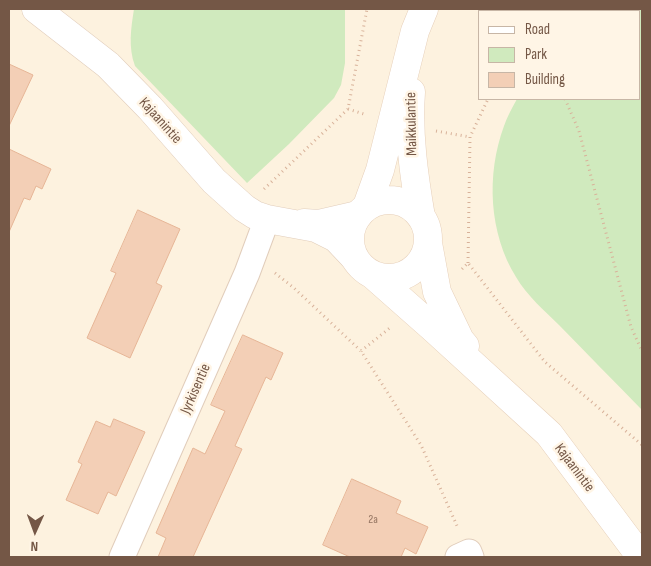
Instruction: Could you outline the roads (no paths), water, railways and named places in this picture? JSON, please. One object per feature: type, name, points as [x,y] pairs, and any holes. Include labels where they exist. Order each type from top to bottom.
[{"type":"main road","name":"Kajaanintie","points":[[36,9],[108,66],[150,108],[214,181],[266,217]]},
{"type":"main road","name":"Maikkulantie","points":[[362,210],[380,170],[420,20]]},
{"type":"main road","name":"Maikkulantie","points":[[420,20],[410,126],[415,181],[421,217]]},
{"type":"main road","points":[[379,200],[393,200],[406,203],[421,217],[427,229],[428,243],[424,256],[416,267],[405,275],[386,278],[373,275],[361,267],[336,238],[316,228],[266,217],[319,224],[362,210],[379,200]]},
{"type":"main road","points":[[353,256],[349,243],[350,229],[362,210]]},
{"type":"main road","name":"Kajaanintie","points":[[428,243],[437,292],[460,340],[498,387]]},
{"type":"main road","name":"Kajaanintie","points":[[373,275],[550,434],[641,557]]},
{"type":"street","name":"Jyrkisentie","points":[[122,557],[247,273],[266,217]]}]
